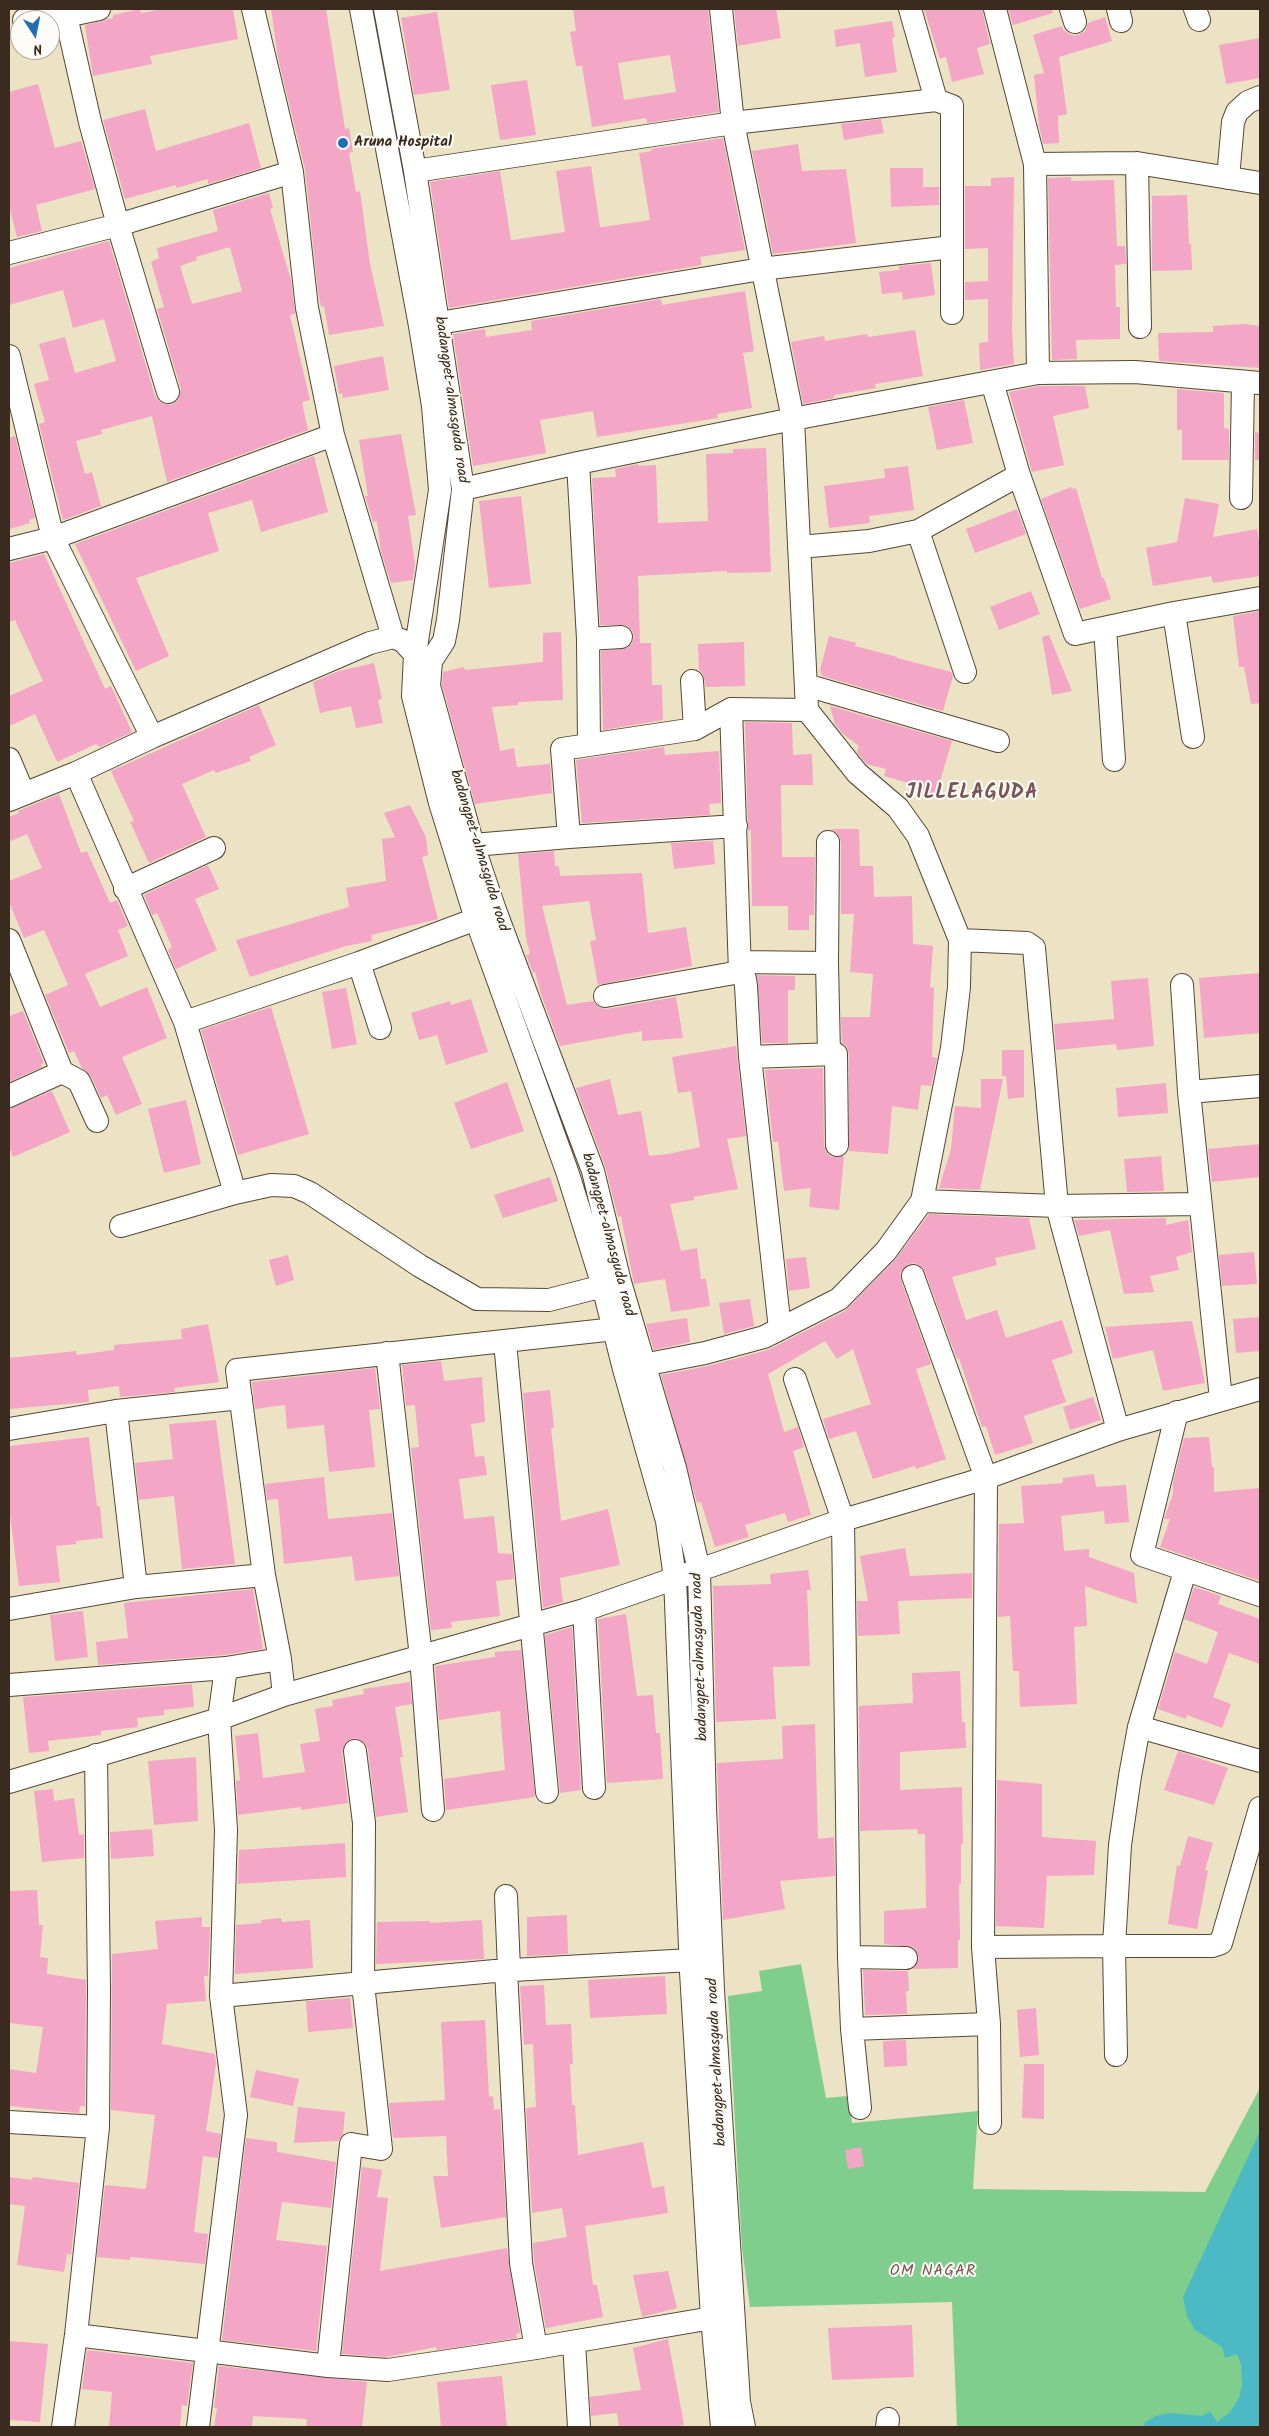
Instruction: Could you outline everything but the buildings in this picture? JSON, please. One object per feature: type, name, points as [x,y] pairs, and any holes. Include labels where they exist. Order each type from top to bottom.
[{"type":"street","points":[[60,17],[93,9]]},
{"type":"street","points":[[253,9],[292,172],[307,308],[333,435],[393,637]]},
{"type":"street","name":"badangpet-almasguda road","points":[[361,9],[433,406],[440,490],[423,658],[413,696],[440,803],[476,919],[568,1174],[603,1286],[624,1369],[667,1521],[675,1578],[691,1960],[712,2318],[722,2427]]},
{"type":"street","name":"badangpet-almasguda road","points":[[385,9],[415,171],[439,323],[462,489],[444,641],[423,658]]},
{"type":"street","points":[[643,1365],[705,1353],[764,1337],[839,1299],[886,1251],[922,1201],[952,1048],[959,987],[960,940],[918,836],[898,808],[857,773],[808,710],[793,419],[761,269],[733,123],[721,9]]},
{"type":"street","points":[[910,9],[936,100]]},
{"type":"street","points":[[995,9],[1035,164],[1038,374]]},
{"type":"street","points":[[66,16],[90,122],[118,225],[168,392]]},
{"type":"street","points":[[1228,178],[1233,122],[1237,112],[1248,102],[1260,97]]},
{"type":"street","points":[[415,171],[733,123],[936,100],[952,106],[952,312]]},
{"type":"street","points":[[1035,164],[1137,163],[1260,183]]},
{"type":"street","points":[[1137,163],[1140,327]]},
{"type":"street","points":[[9,253],[118,225],[292,172]]},
{"type":"street","points":[[439,323],[761,269],[952,247]]},
{"type":"street","points":[[9,356],[53,538],[152,738]]},
{"type":"street","points":[[462,489],[793,419],[1038,374],[1135,372],[1251,383],[1241,498]]},
{"type":"street","points":[[992,382],[1019,475],[1075,634],[1174,613],[1260,598]]},
{"type":"street","points":[[9,549],[53,538],[200,486],[333,435]]},
{"type":"street","points":[[578,463],[588,639],[589,744]]},
{"type":"street","points":[[799,547],[869,541],[918,532],[1019,475]]},
{"type":"street","points":[[918,532],[966,672]]},
{"type":"street","points":[[1174,613],[1193,737]]},
{"type":"street","points":[[1105,628],[1114,760]]},
{"type":"street","points":[[9,759],[16,796],[76,772],[370,643],[393,637],[403,641],[423,658]]},
{"type":"street","points":[[588,639],[621,637]]},
{"type":"street","name":"badangpet-almasguda road","points":[[423,658],[429,686],[474,845],[526,998],[593,1171],[643,1365],[674,1468],[699,1570],[705,1808],[713,1990],[739,2402],[744,2427]]},
{"type":"street","points":[[692,681],[695,730]]},
{"type":"street","points":[[806,685],[998,741]]},
{"type":"street","points":[[569,837],[562,749],[695,730],[730,708],[808,710]]},
{"type":"street","points":[[730,708],[740,967],[746,986],[750,1057],[780,1329]]},
{"type":"street","points":[[76,772],[125,889],[185,1022],[233,1184]]},
{"type":"street","points":[[474,845],[736,826]]},
{"type":"street","points":[[828,842],[827,963],[829,1054]]},
{"type":"street","points":[[125,889],[214,848]]},
{"type":"street","points":[[185,1022],[359,963],[476,919]]},
{"type":"street","points":[[9,940],[62,1072],[79,1080],[97,1121]]},
{"type":"street","points":[[960,940],[1027,943],[1034,948],[1057,1206],[1118,1430]]},
{"type":"street","points":[[359,963],[380,1028]]},
{"type":"street","points":[[605,996],[740,967],[827,963]]},
{"type":"street","points":[[1182,985],[1189,1092],[1220,1399]]},
{"type":"street","points":[[750,1057],[836,1054],[837,1145]]},
{"type":"street","points":[[9,1096],[62,1072]]},
{"type":"street","points":[[1189,1092],[1260,1086]]},
{"type":"street","points":[[121,1226],[233,1184],[294,1186],[310,1194],[420,1266],[477,1299],[549,1300],[603,1286]]},
{"type":"street","points":[[922,1201],[1057,1206],[1200,1204]]},
{"type":"street","points":[[913,1276],[986,1478],[983,1946],[989,2024],[990,2123]]},
{"type":"street","points":[[284,1695],[280,1659],[264,1575],[237,1370],[615,1329]]},
{"type":"street","points":[[505,1342],[547,1792]]},
{"type":"street","points":[[387,1353],[421,1657],[433,1810]]},
{"type":"street","points":[[795,1379],[842,1520],[849,1957],[852,2029],[860,2108]]},
{"type":"street","points":[[9,1782],[219,1719],[284,1695],[421,1657],[532,1623],[584,1610],[842,1520],[986,1478],[1118,1430],[1260,1389]]},
{"type":"street","points":[[9,1429],[116,1411],[241,1398]]},
{"type":"street","points":[[116,1411],[136,1587]]},
{"type":"street","points":[[1178,1412],[1142,1555],[1260,1595]]},
{"type":"street","points":[[1116,2055],[1114,1946],[1120,1845],[1139,1727],[1185,1570]]},
{"type":"street","points":[[9,1609],[136,1587],[264,1575]]},
{"type":"street","points":[[584,1610],[594,1788]]},
{"type":"street","points":[[9,1685],[226,1668],[280,1659]]},
{"type":"street","points":[[198,2427],[236,2115],[221,1996],[226,1830],[219,1719],[226,1668]]},
{"type":"street","points":[[1139,1727],[1260,1760]]},
{"type":"street","points":[[328,2366],[351,2144],[381,2149],[363,1984],[364,1823],[355,1751]]},
{"type":"street","points":[[63,2427],[76,2335],[98,2128],[99,1988],[96,1755]]},
{"type":"street","points":[[983,1946],[1212,1946],[1221,1943],[1260,1808]]},
{"type":"street","points":[[506,1896],[507,1970],[521,2263],[536,2348]]},
{"type":"street","points":[[849,1957],[906,1958]]},
{"type":"street","points":[[221,1996],[507,1970],[691,1960]]},
{"type":"street","points":[[852,2029],[989,2024]]},
{"type":"street","points":[[9,2122],[98,2128]]},
{"type":"street","points":[[76,2335],[328,2366],[388,2370],[574,2342],[712,2318]]},
{"type":"street","points":[[574,2342],[579,2427]]},
{"type":"green space","points":[[801,1964],[826,2098],[848,2096],[852,2123],[978,2111],[973,2189],[1205,2192],[1260,2088],[1260,2427],[957,2427],[952,2302],[750,2307],[742,2248],[728,1996],[762,1991],[759,1971]]},
{"type":"water","points":[[1260,2131],[1260,2427],[1144,2427],[1145,2422],[1156,2416],[1171,2413],[1202,2416],[1210,2411],[1217,2422],[1230,2412],[1239,2398],[1242,2384],[1241,2364],[1237,2354],[1225,2358],[1222,2347],[1195,2330],[1187,2316],[1183,2297]]},
{"type":"place","name":"Aruna Hospital","points":[[343,143]]},
{"type":"district","name":"JILLELAGUDA","points":[[972,795]]},
{"type":"district","name":"OM NAGAR","points":[[933,2272]]}]
